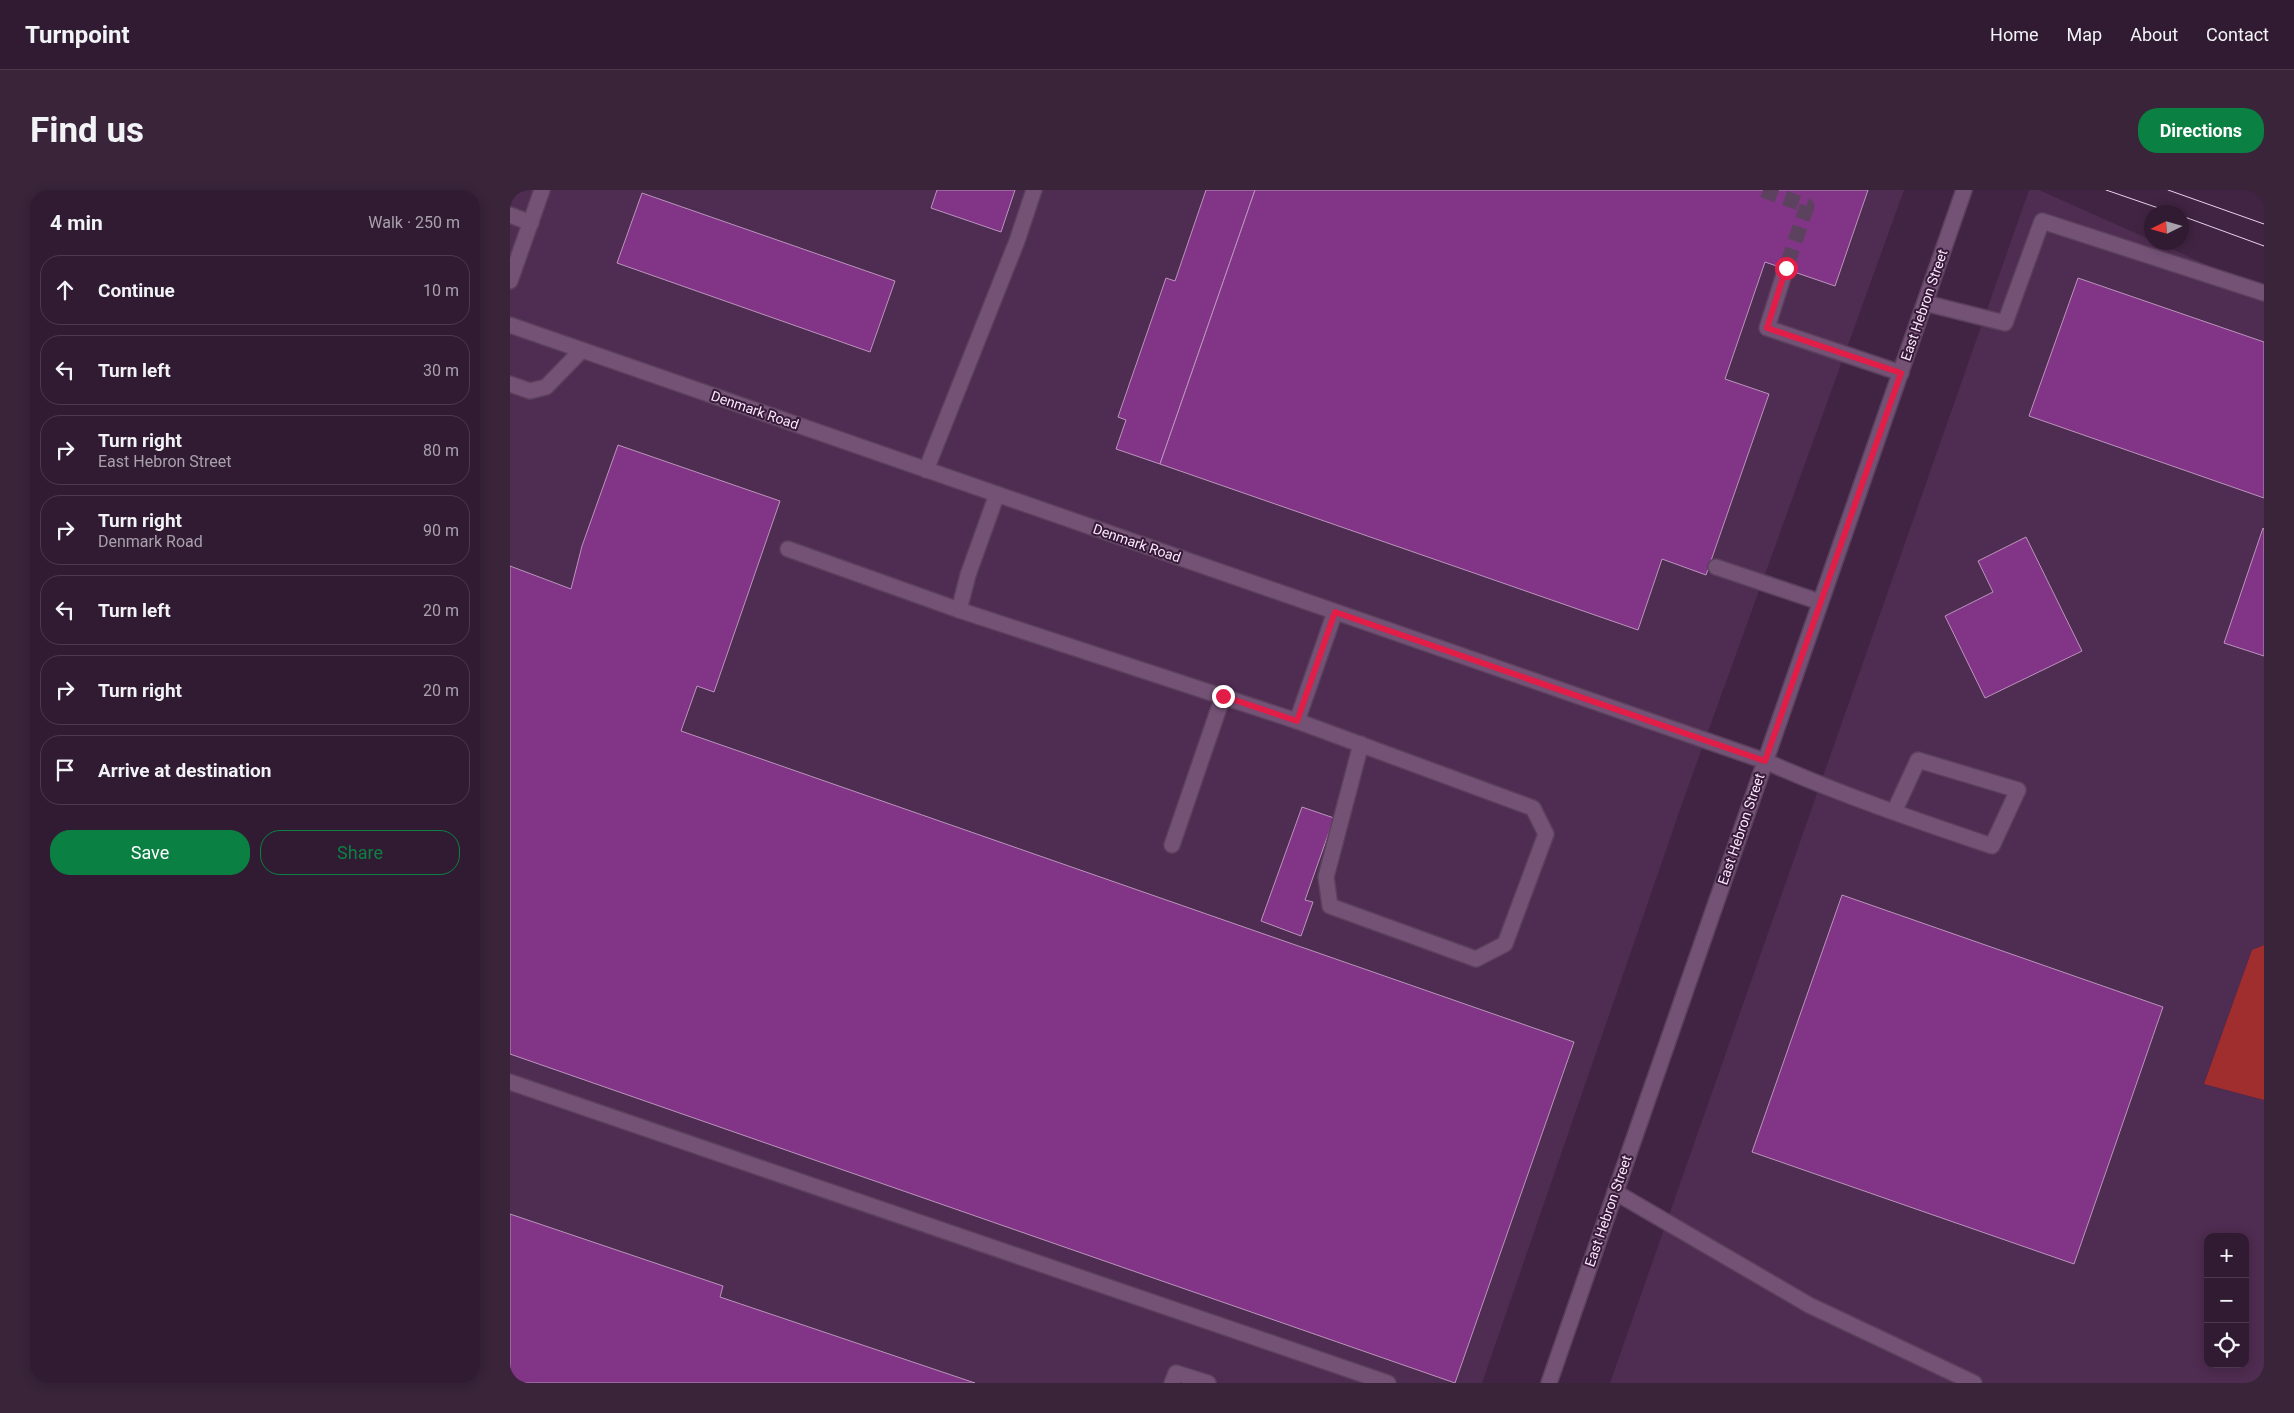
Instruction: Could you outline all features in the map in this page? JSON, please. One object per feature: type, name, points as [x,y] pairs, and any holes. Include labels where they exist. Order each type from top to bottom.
[{"type":"street","points":[[510,281],[542,190]]},
{"type":"street","points":[[926,470],[1017,241],[1034,190]]},
{"type":"street","name":"East Hebron Street","points":[[1549,1383],[1964,190]]},
{"type":"street","points":[[510,215],[531,223]]},
{"type":"street","points":[[1925,303],[2005,323],[2042,221],[2264,293]]},
{"type":"street","points":[[1786,268],[1767,328],[1901,373]]},
{"type":"street","name":"Denmark Road","points":[[510,325],[1765,761],[1819,786],[1992,846],[2018,790],[1918,760],[1894,812]]},
{"type":"street","points":[[510,384],[530,391],[546,387],[582,350]]},
{"type":"street","points":[[959,610],[968,576],[997,494]]},
{"type":"street","points":[[788,549],[959,610],[1297,721],[1361,744],[1533,808],[1546,834],[1505,944],[1476,959],[1330,906],[1326,877],[1361,744]]},
{"type":"street","points":[[1716,567],[1820,602]]},
{"type":"street","points":[[1297,721],[1335,612]]},
{"type":"street","points":[[1172,845],[1223,696]]},
{"type":"street","points":[[510,1082],[1388,1383]]},
{"type":"street","points":[[1615,1192],[1810,1305],[1974,1383]]},
{"type":"street","points":[[1172,1383],[1176,1373],[1208,1383]]},
{"type":"shaded area","points":[[510,190],[1904,190],[1684,798],[1482,1383],[510,1383]]},
{"type":"shaded area","points":[[2029,190],[2039,190],[2144,237],[2144,250],[2174,250],[2264,290],[2264,945],[2252,950],[2204,1084],[2264,1100],[2264,1383],[1610,1383]]},
{"type":"shaded area","points":[[2264,945],[2264,1100],[2204,1084],[2252,950]]},
{"type":"building","points":[[937,190],[1015,190],[1001,232],[931,208]]},
{"type":"building","points":[[1206,190],[1255,190],[1160,464],[1116,449],[1126,420],[1118,417],[1166,278],[1175,281]]},
{"type":"building","points":[[1255,190],[1868,190],[1835,286],[1765,262],[1725,379],[1769,394],[1706,575],[1662,559],[1638,630],[1160,464]]},
{"type":"building","points":[[642,193],[895,281],[870,352],[617,263]]},
{"type":"building","points":[[2078,278],[2264,342],[2264,498],[2029,416]]},
{"type":"building","points":[[618,445],[780,501],[714,692],[697,686],[681,731],[1574,1042],[1455,1383],[510,1054],[510,566],[571,589],[582,546]]},
{"type":"building","points":[[2264,529],[2264,656],[2224,643]]},
{"type":"building","points":[[2026,537],[2082,651],[1985,698],[1945,616],[1993,592],[1978,561]]},
{"type":"building","points":[[1302,807],[1334,818],[1305,900],[1313,902],[1301,936],[1261,921]]},
{"type":"building","points":[[1842,895],[2163,1007],[2074,1264],[1752,1152]]},
{"type":"building","points":[[510,1214],[723,1286],[720,1297],[975,1383],[510,1383]]},
{"type":"tunnel","points":[[1763,190],[1807,206],[1786,268]]},
{"type":"tram line","points":[[2106,190],[2150,205]]},
{"type":"tram line","points":[[2168,190],[2264,224]]},
{"type":"tram line","points":[[2189,219],[2264,246]]},
{"type":"route","points":[[1223,696],[1297,721],[1335,612],[1765,761],[1901,373],[1767,328],[1786,268]]}]
